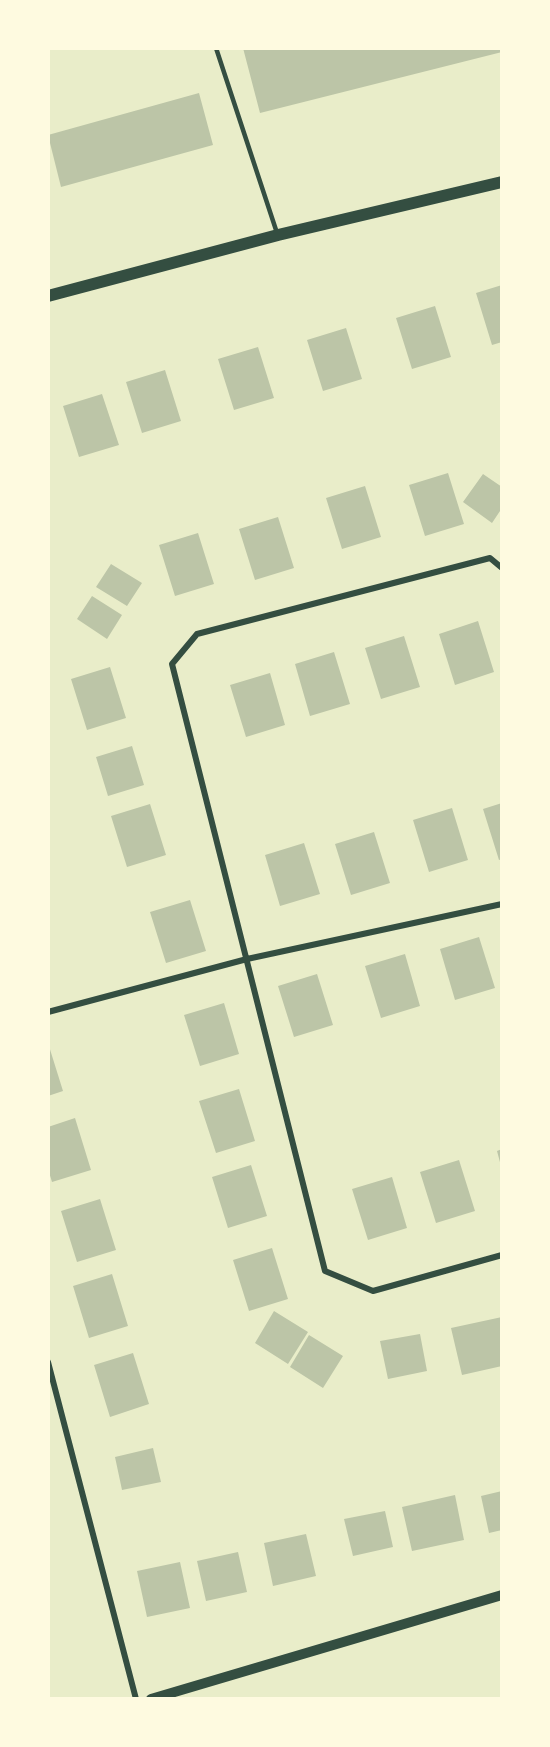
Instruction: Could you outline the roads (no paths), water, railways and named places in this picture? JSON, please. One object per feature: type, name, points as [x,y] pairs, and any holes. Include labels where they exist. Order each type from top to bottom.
[{"type":"main road","points":[[48,296],[278,235],[502,182]]},
{"type":"street","points":[[502,568],[490,558],[197,634],[172,664],[325,1271],[373,1291],[502,1255]]},
{"type":"street","points":[[48,1012],[247,959],[502,904]]},
{"type":"street","points":[[48,1362],[136,1699]]},
{"type":"street","points":[[151,1699],[502,1595]]},
{"type":"lane","points":[[216,48],[278,235]]}]
